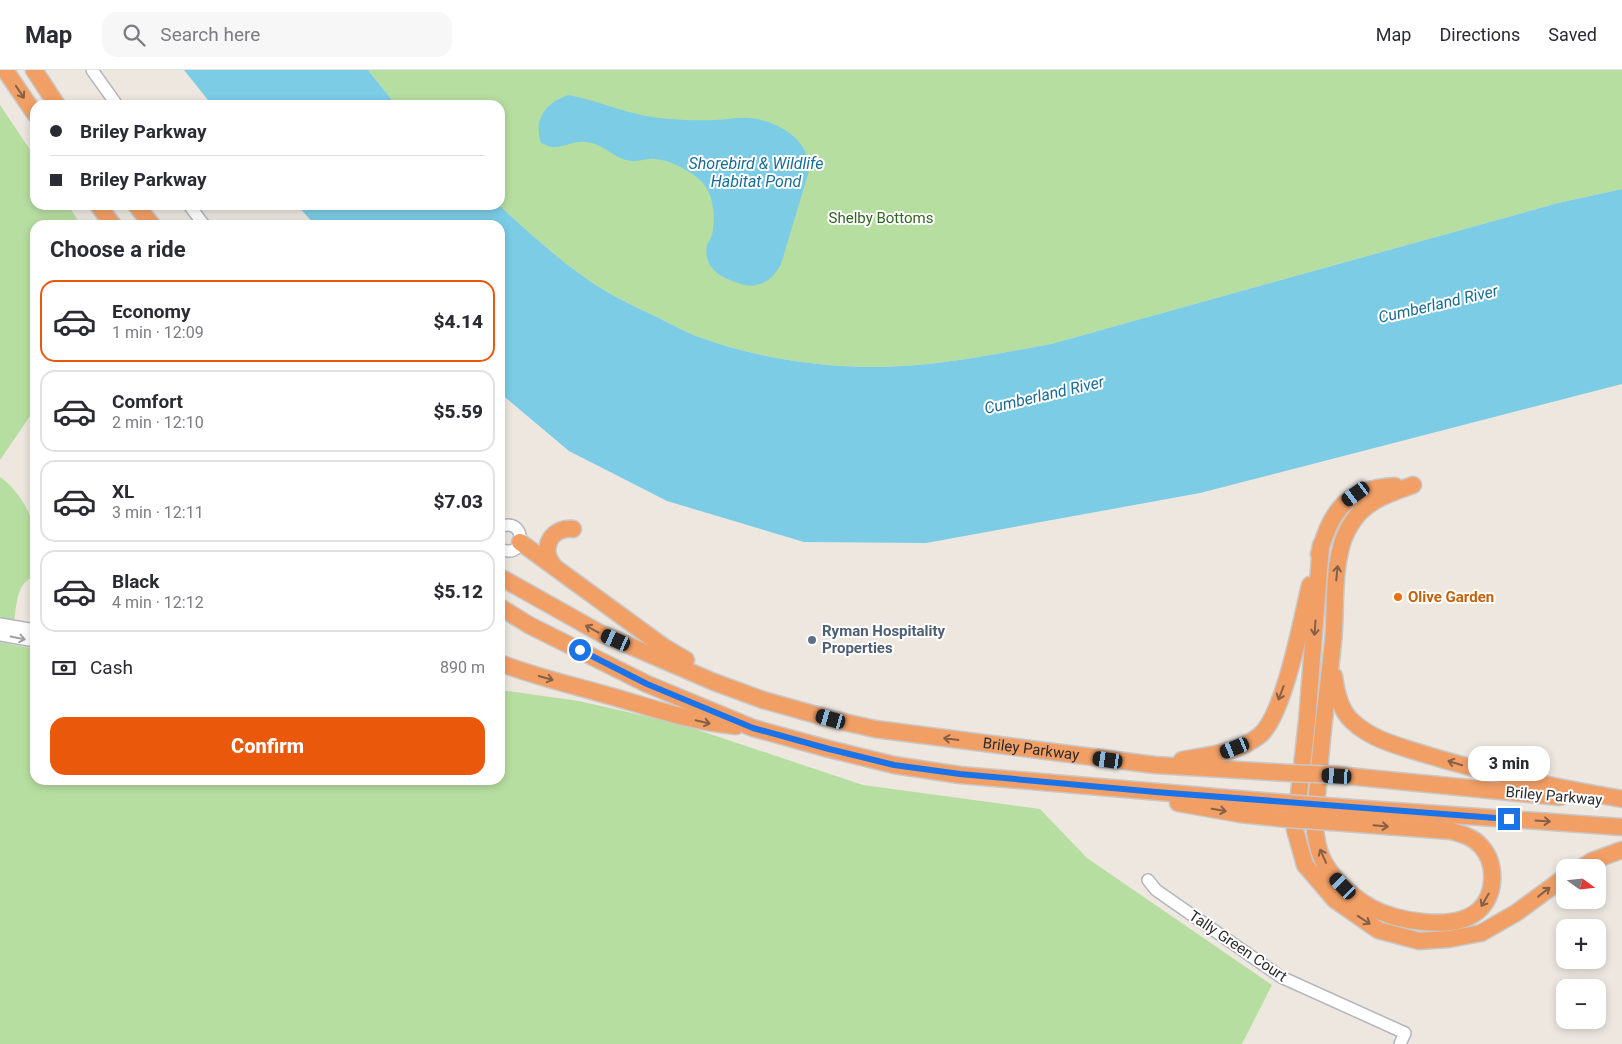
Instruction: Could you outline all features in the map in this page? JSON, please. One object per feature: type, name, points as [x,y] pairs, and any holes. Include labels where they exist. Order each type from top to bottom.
[{"type":"highway","points":[[6,70],[30,106]]},
{"type":"highway","points":[[34,70],[54,100]]},
{"type":"highway","points":[[140,210],[148,220]]},
{"type":"highway","points":[[1155,765],[1225,752],[1260,736],[1268,725],[1283,691],[1321,545],[1327,529],[1341,505],[1356,494],[1369,488],[1413,485],[1382,496],[1370,503],[1350,524],[1339,556],[1333,639],[1319,764],[1315,829],[1321,856],[1334,877],[1351,894],[1371,908],[1401,918],[1421,922],[1448,923],[1465,919],[1479,911],[1487,898],[1492,887],[1490,860],[1482,846],[1464,834],[1335,814]]},
{"type":"highway","points":[[1335,515],[1350,524]]},
{"type":"highway","points":[[552,566],[547,554],[547,546],[550,539],[560,530],[573,529]]},
{"type":"highway","points":[[520,542],[671,652],[716,678],[800,710]]},
{"type":"highway","points":[[1321,545],[1306,730],[1295,830],[1305,865],[1335,900],[1378,930],[1419,941],[1449,939],[1481,933],[1516,913],[1556,884]]},
{"type":"highway","name":"Briley Parkway","points":[[505,580],[600,633],[714,682],[763,700],[874,729],[1155,765],[1337,776],[1622,803]]},
{"type":"highway","name":"Briley Parkway","points":[[505,610],[529,625],[647,684],[753,728],[894,765],[960,774],[1156,792],[1287,811],[1622,826]]},
{"type":"highway","points":[[1333,639],[1336,692],[1344,711],[1364,731],[1384,741],[1460,765],[1512,778],[1622,799]]},
{"type":"highway","points":[[505,665],[545,678],[707,723],[753,728]]},
{"type":"highway","points":[[1595,859],[1622,850]]},
{"type":"street","points":[[92,70],[113,100]]},
{"type":"street","points":[[505,525],[512,526],[518,530],[521,538],[515,549],[505,552]]},
{"type":"street","points":[[0,624],[30,629]]},
{"type":"street","points":[[0,635],[30,640]]},
{"type":"street","name":"Tally Green Court","points":[[1148,880],[1156,890],[1281,977],[1406,1033],[1400,1044]]},
{"type":"green space","name":"Shelby Bottoms","points":[[368,70],[1622,70],[1622,189],[1558,203],[1051,344],[937,363],[890,367],[824,365],[780,359],[737,349],[696,336],[599,287],[559,258],[504,210],[505,100],[392,100]]},
{"type":"green space","points":[[0,105],[30,150],[30,210],[71,210],[78,220],[30,220],[30,416],[0,460]]},
{"type":"green space","points":[[0,477],[18,494],[30,515],[30,578],[24,584],[18,595],[14,621],[0,620]]},
{"type":"green space","points":[[0,642],[30,648],[30,785],[505,785],[505,691],[579,701],[680,724],[863,785],[1040,809],[1087,858],[1272,985],[1242,1044],[0,1044]]},
{"type":"water","points":[[184,70],[368,70],[392,100],[208,100]]},
{"type":"water","name":"Shorebird & Wildlife Habitat Pond","points":[[569,95],[636,114],[655,117],[690,120],[750,118],[761,120],[782,128],[799,141],[805,150],[809,171],[781,264],[774,275],[760,284],[746,285],[725,278],[711,267],[706,251],[712,236],[713,206],[705,186],[684,169],[662,160],[627,160],[618,157],[601,146],[591,143],[577,142],[549,147],[541,143],[539,126],[543,113],[554,102]]},
{"type":"water","name":"Cumberland River","points":[[1622,189],[1622,384],[1200,493],[926,543],[804,542],[667,501],[569,451],[505,397],[505,220],[310,220],[302,210],[504,210],[548,249],[589,281],[628,303],[696,336],[737,349],[780,359],[824,365],[890,367],[960,360],[1051,344],[1558,203]]},
{"type":"place","name":"Olive Garden","points":[[1398,597]]},
{"type":"place","name":"Ryman Hospitality Properties","points":[[812,640]]},
{"type":"route","points":[[580,650],[647,684],[753,728],[894,765],[960,774],[1156,792],[1509,819]]}]
